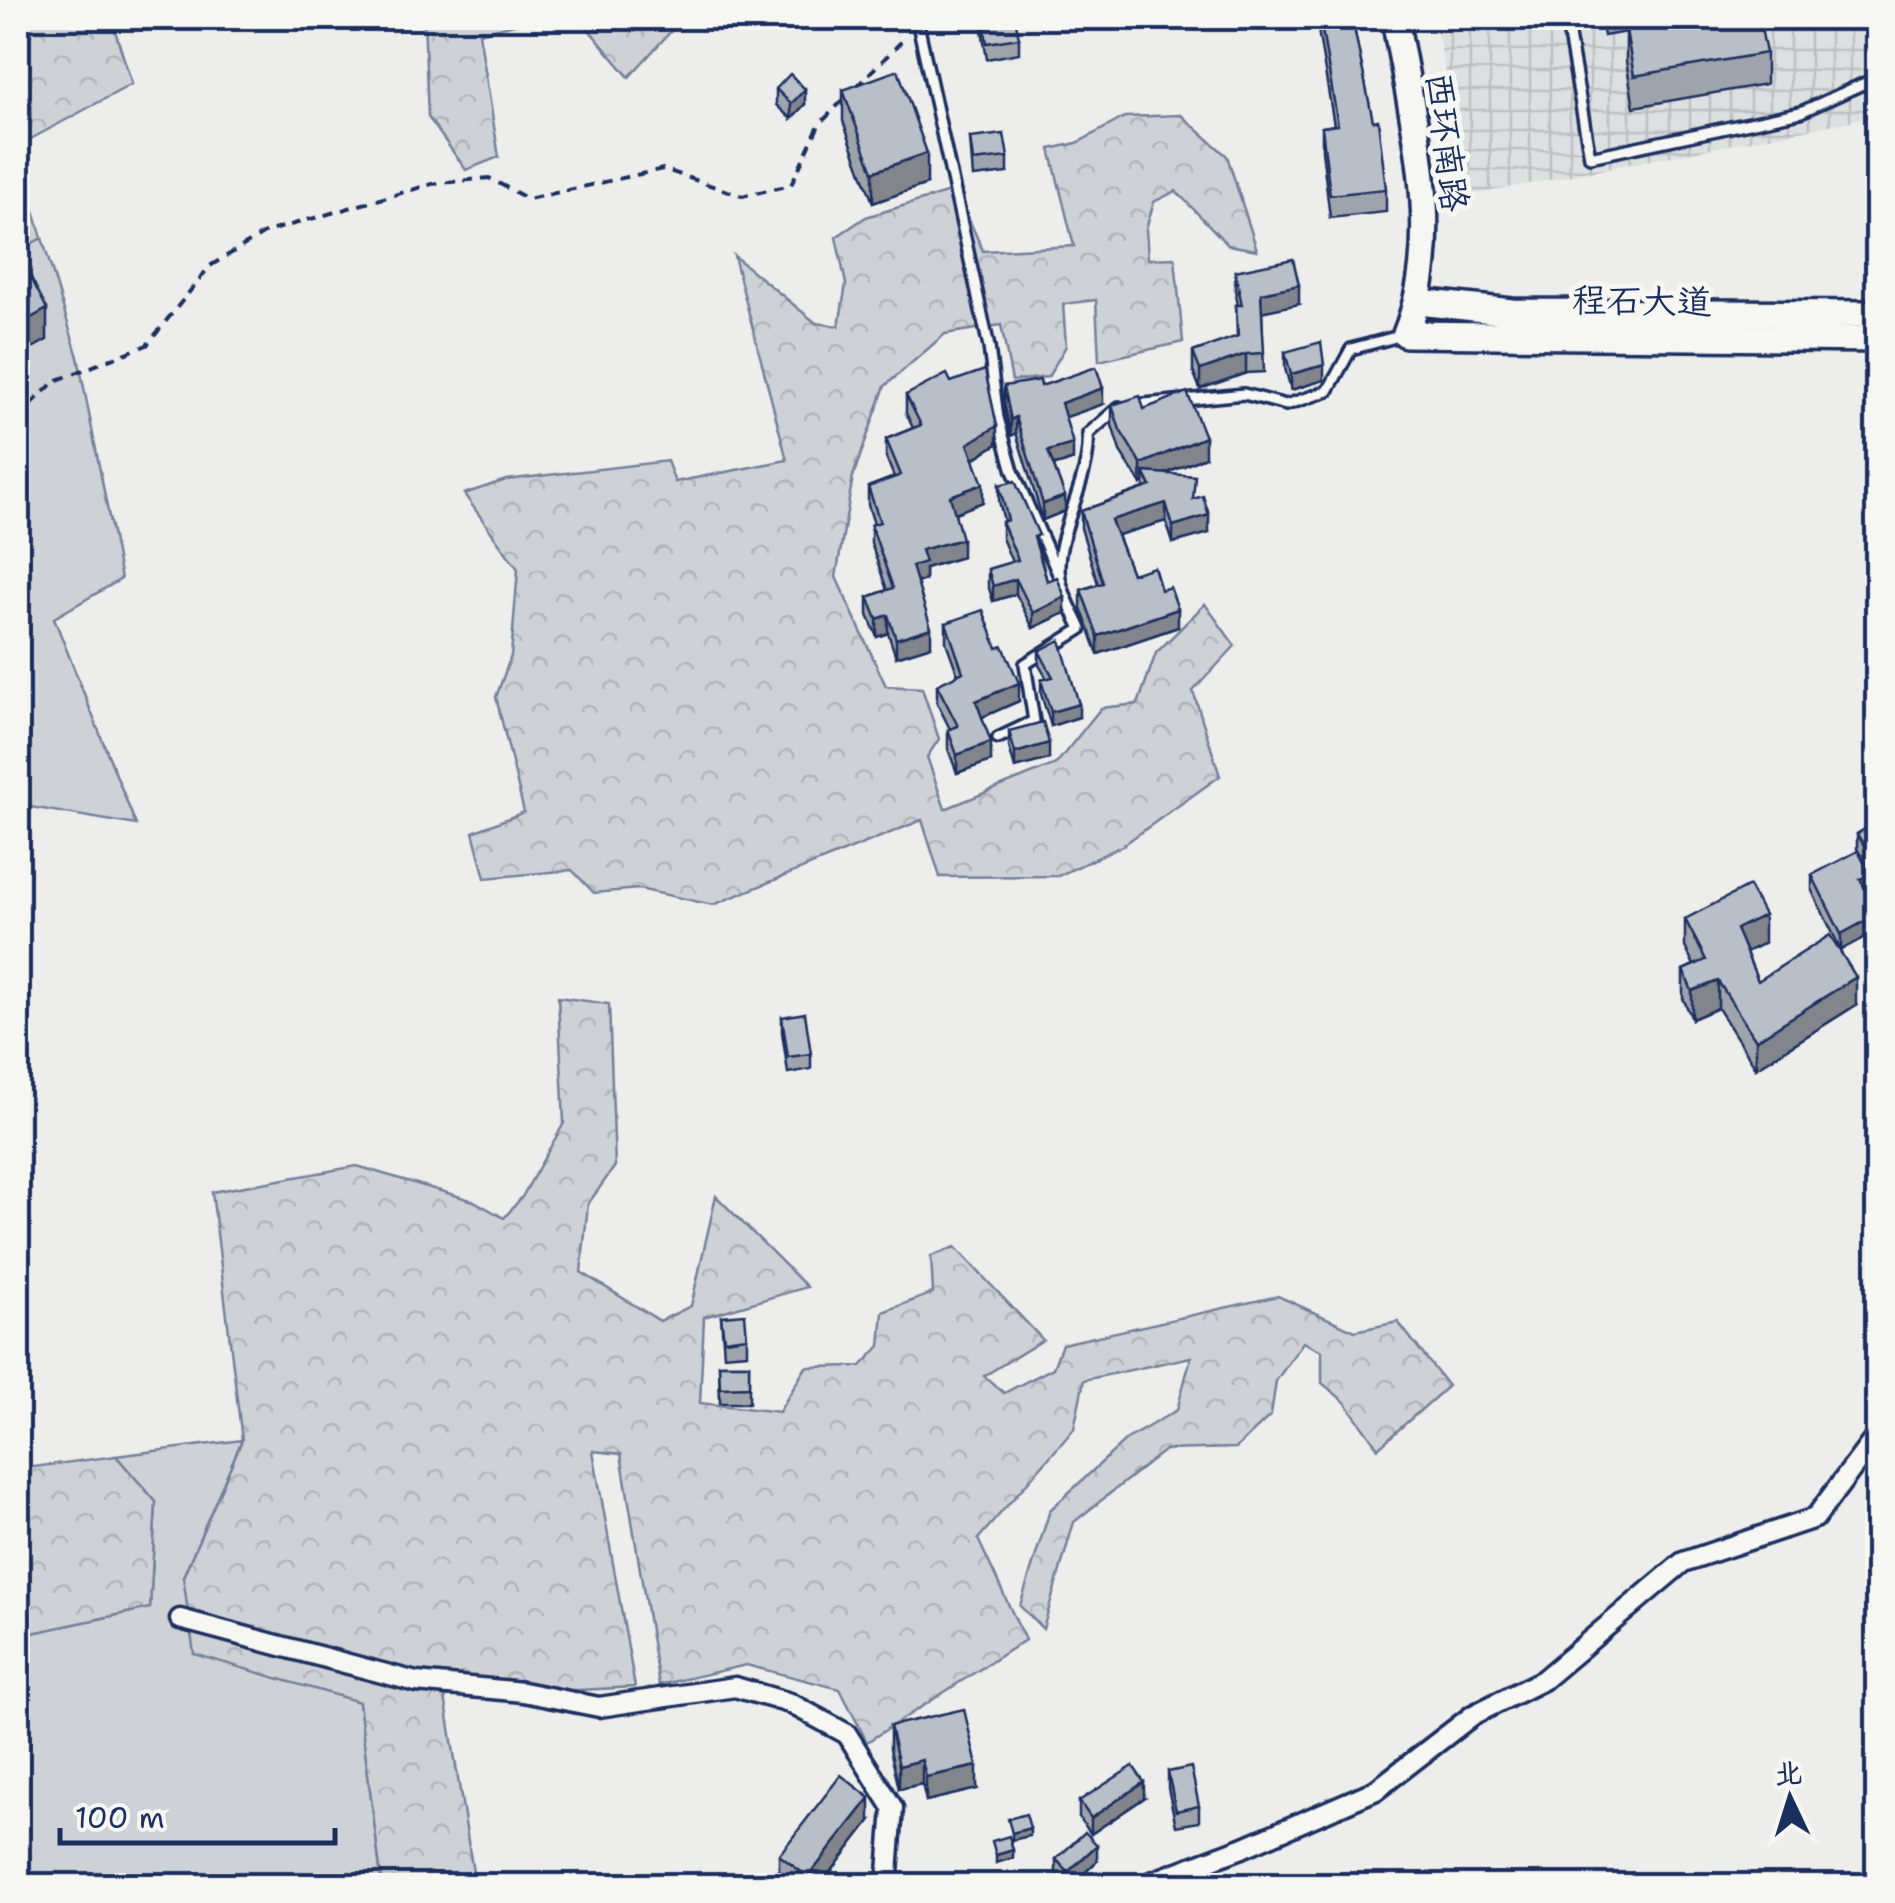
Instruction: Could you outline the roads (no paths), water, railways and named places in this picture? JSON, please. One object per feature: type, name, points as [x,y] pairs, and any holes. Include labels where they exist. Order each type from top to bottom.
[{"type":"street","name":"西环南路","points":[[1395,18],[1426,202],[1419,302],[1406,334]]},
{"type":"street","name":"程石大道","points":[[1419,302],[1512,312],[1878,314]]},
{"type":"street","name":"程石大道","points":[[1406,334],[1878,338]]},
{"type":"street","points":[[1141,1886],[1376,1790],[1473,1714],[1543,1680],[1683,1562],[1815,1518],[1878,1434]]},
{"type":"street","points":[[180,1619],[416,1682],[523,1692],[599,1707],[736,1687],[790,1703],[847,1734],[893,1808],[887,1886]]},
{"type":"lane","points":[[1566,18],[1590,157],[1800,112],[1878,77]]},
{"type":"lane","points":[[918,24],[988,347],[998,418],[1013,472],[1081,629],[1025,664],[1034,721],[998,738]]},
{"type":"lane","points":[[1059,576],[1090,460],[1088,434],[1114,407],[1244,394],[1286,405],[1328,391],[1351,349],[1406,334]]}]
